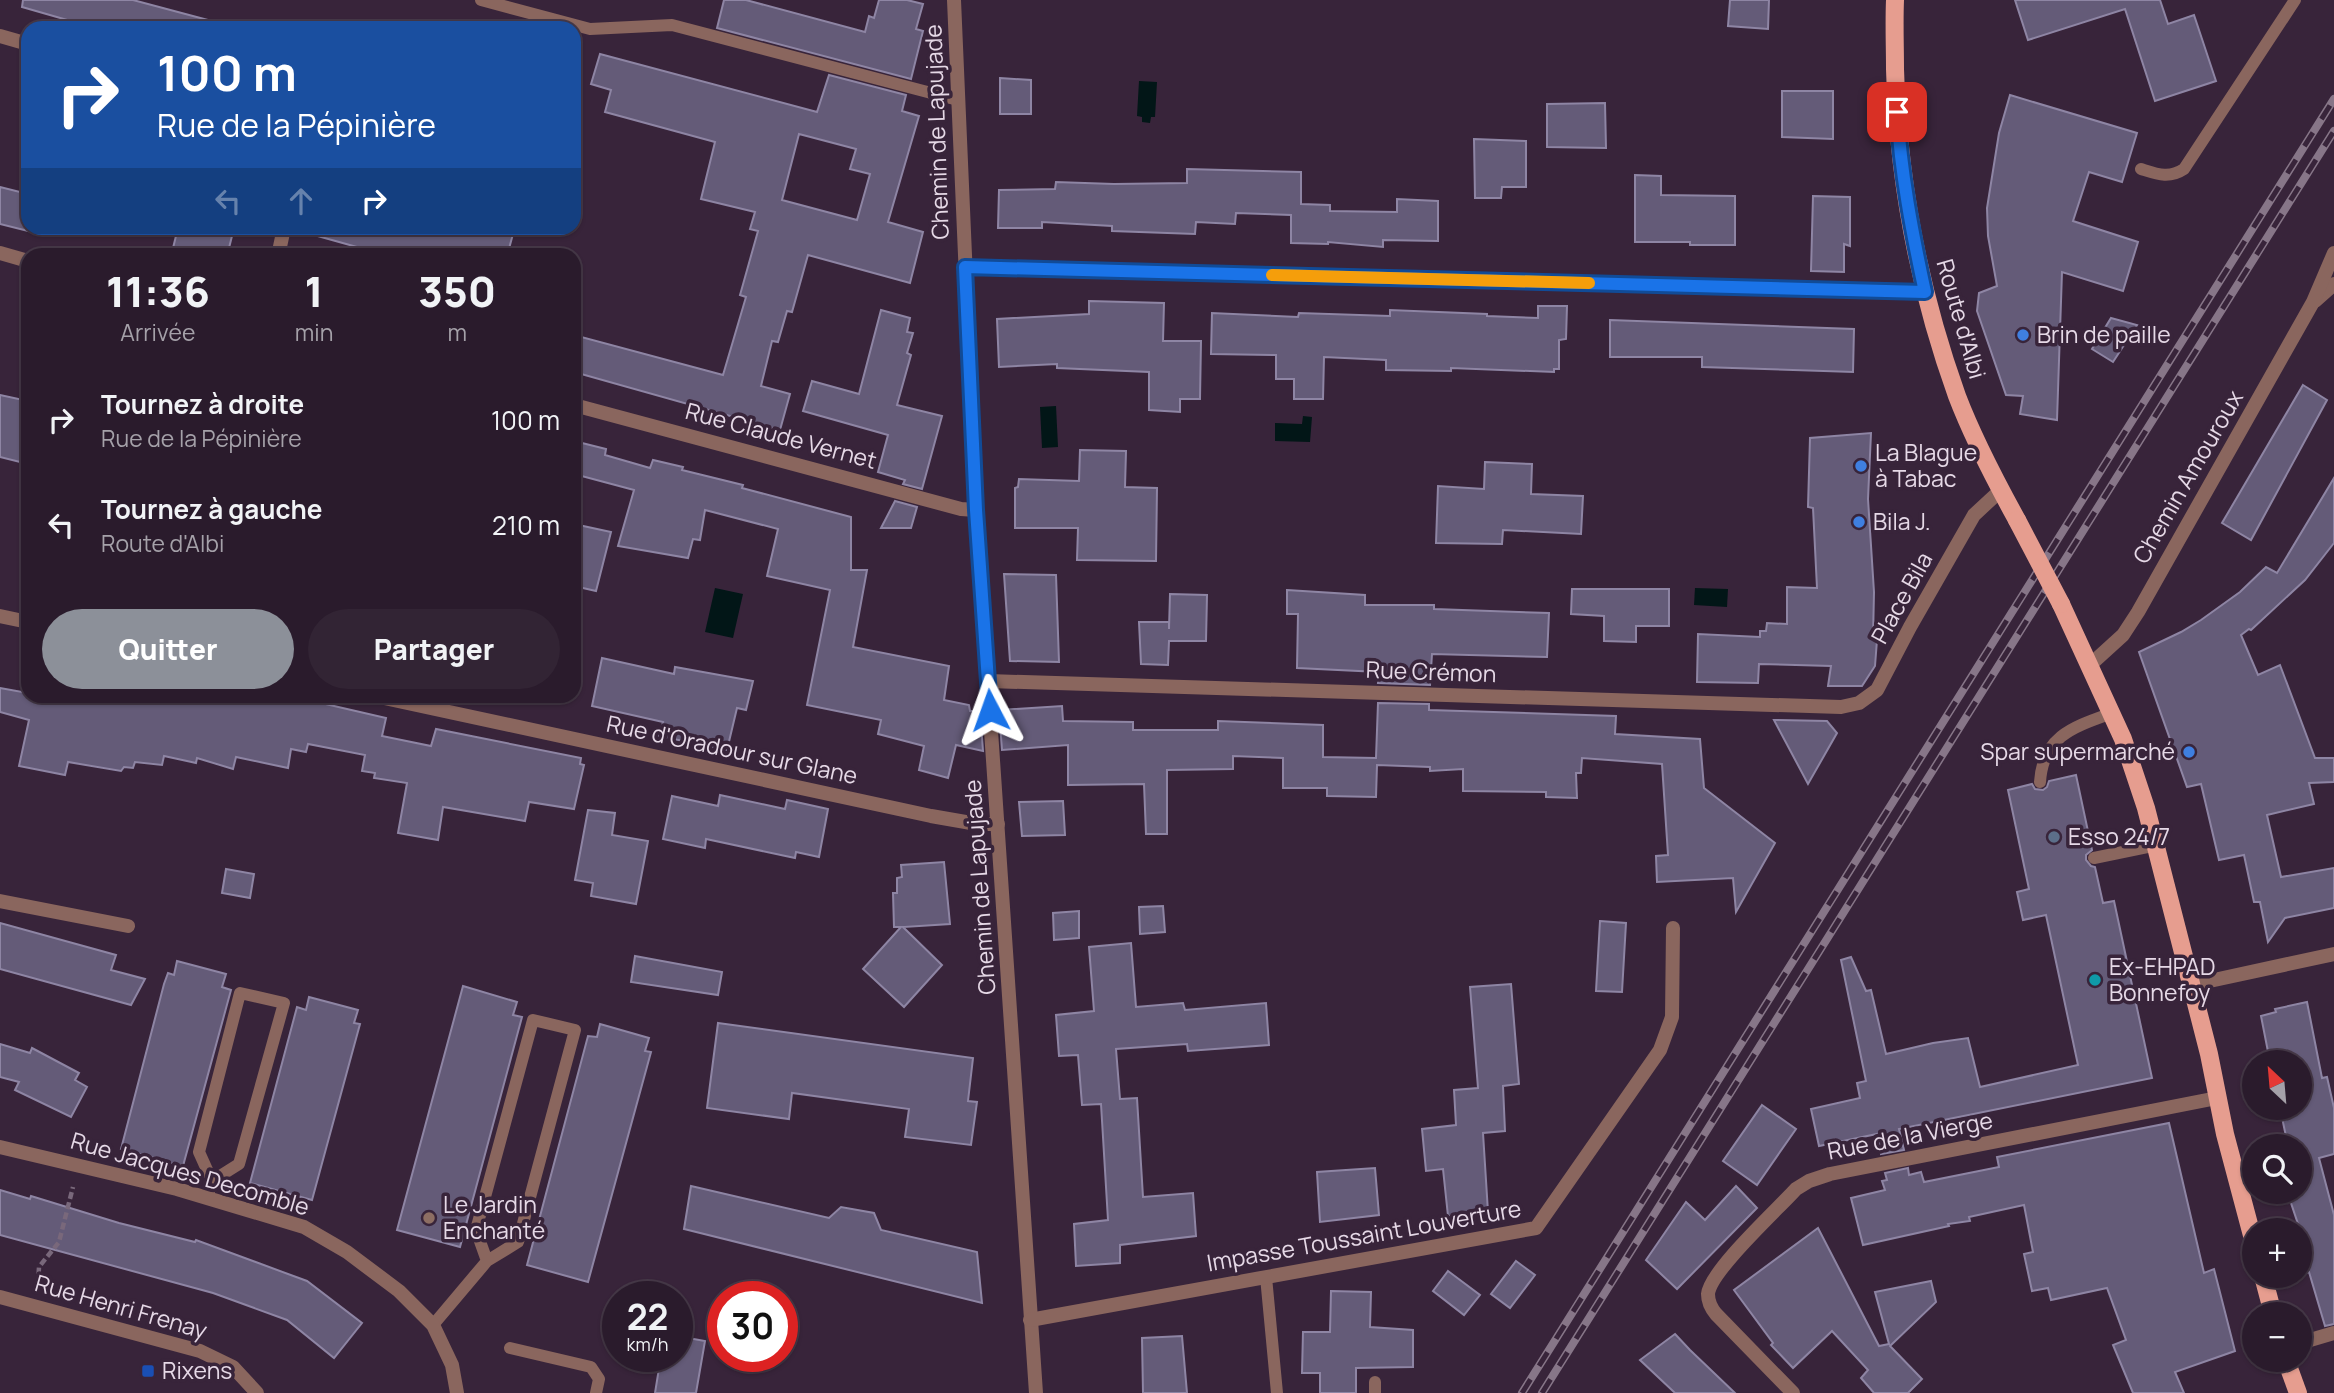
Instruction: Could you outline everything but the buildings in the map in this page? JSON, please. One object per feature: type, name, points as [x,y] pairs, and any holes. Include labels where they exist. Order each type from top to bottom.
[{"type":"main road","name":"Route d'Albi","points":[[1895,0],[1900,162],[1925,292],[1958,397],[2001,490],[2061,604],[2123,739],[2157,845],[2248,1218]]},
{"type":"main road","points":[[2289,1372],[2294,1392]]},
{"type":"street","name":"Chemin de Lapujade","points":[[954,0],[976,510],[1036,1393]]},
{"type":"street","points":[[0,36],[21,42]]},
{"type":"street","points":[[0,253],[21,259]]},
{"type":"street","name":"Chemin Amouroux","points":[[2090,665],[2123,635],[2138,612],[2314,302],[2334,253]]},
{"type":"street","points":[[965,267],[1925,292]]},
{"type":"street","name":"Chemin Amouroux","points":[[2314,302],[2334,284]]},
{"type":"street","name":"Rue Claude Vernet","points":[[581,407],[961,509],[976,510]]},
{"type":"street","name":"Place Bila","points":[[1871,696],[1885,677],[1910,627],[1974,515],[2001,490]]},
{"type":"street","points":[[0,616],[21,620]]},
{"type":"street","name":"Rue Crémon","points":[[988,681],[1841,707],[1859,703],[1871,696]]},
{"type":"street","name":"Rue d'Oradour sur Glane","points":[[407,703],[931,816],[977,824],[998,824]]},
{"type":"street","points":[[0,901],[128,926]]},
{"type":"street","name":"Impasse Toussaint Louverture","points":[[1030,1320],[1536,1228],[1660,1050],[1672,1017],[1673,928]]},
{"type":"street","points":[[2191,985],[2334,954]]},
{"type":"street","name":"Rue de la Vierge","points":[[1793,1393],[1716,1314],[1710,1305],[1708,1294],[1717,1272],[1796,1189],[1830,1174],[2217,1098]]},
{"type":"street","name":"Rue Jacques Decomble","points":[[0,1147],[207,1198],[304,1227],[347,1252],[399,1290],[433,1325],[452,1365],[457,1393]]},
{"type":"street","name":"Rue Henri Frenay","points":[[0,1297],[200,1351],[233,1367],[257,1393]]},
{"type":"street","points":[[2312,1339],[2334,1333]]},
{"type":"lane","points":[[481,0],[560,21]]},
{"type":"lane","points":[[2141,169],[2160,175],[2174,175],[2184,169],[2295,0]]},
{"type":"lane","points":[[581,27],[590,29],[672,25],[958,100]]},
{"type":"lane","points":[[2040,782],[2042,764],[2055,742],[2075,727],[2112,713]]},
{"type":"lane","points":[[2094,858],[2157,845]]},
{"type":"lane","points":[[207,1198],[212,1181],[199,1152],[240,993],[284,1003],[239,1164],[212,1181]]},
{"type":"lane","points":[[433,1325],[487,1261],[518,1242],[575,1030],[533,1020],[476,1230],[487,1261]]},
{"type":"lane","points":[[1266,1277],[1277,1393]]},
{"type":"lane","points":[[510,1348],[591,1367],[599,1379],[596,1393]]},
{"type":"path","points":[[37,1307],[39,1267],[59,1242],[78,1165]]},
{"type":"shaded area","points":[[1139,81],[1157,82],[1155,117],[1151,117],[1150,123],[1142,122],[1142,117],[1137,116]]},
{"type":"shaded area","points":[[1056,406],[1058,447],[1042,448],[1040,407]]},
{"type":"shaded area","points":[[1303,416],[1312,417],[1310,442],[1275,441],[1275,423],[1302,424]]},
{"type":"shaded area","points":[[715,588],[743,594],[733,638],[705,632]]},
{"type":"shaded area","points":[[1695,588],[1728,589],[1727,607],[1694,605]]},
{"type":"railway","points":[[1522,1393],[2334,99]]},
{"type":"railway","points":[[1542,1393],[2334,131]]},
{"type":"slow traffic","points":[[1272,275],[1589,283]]},
{"type":"place","name":"Brin de paille","points":[[2023,335]]},
{"type":"place","name":"La Blague à Tabac","points":[[1861,466]]},
{"type":"place","name":"Bila J.","points":[[1859,522]]},
{"type":"place","name":"Spar supermarché","points":[[2189,752]]},
{"type":"place","name":"Esso 24/7","points":[[2054,837]]},
{"type":"place","name":"Ex-EHPAD Bonnefoy","points":[[2095,980]]},
{"type":"place","name":"Le Jardin Enchanté","points":[[429,1218]]},
{"type":"place","name":"Rixens","points":[[148,1371]]},
{"type":"route","points":[[990,710],[976,510],[965,267],[1925,292],[1900,162],[1897,112]]}]
